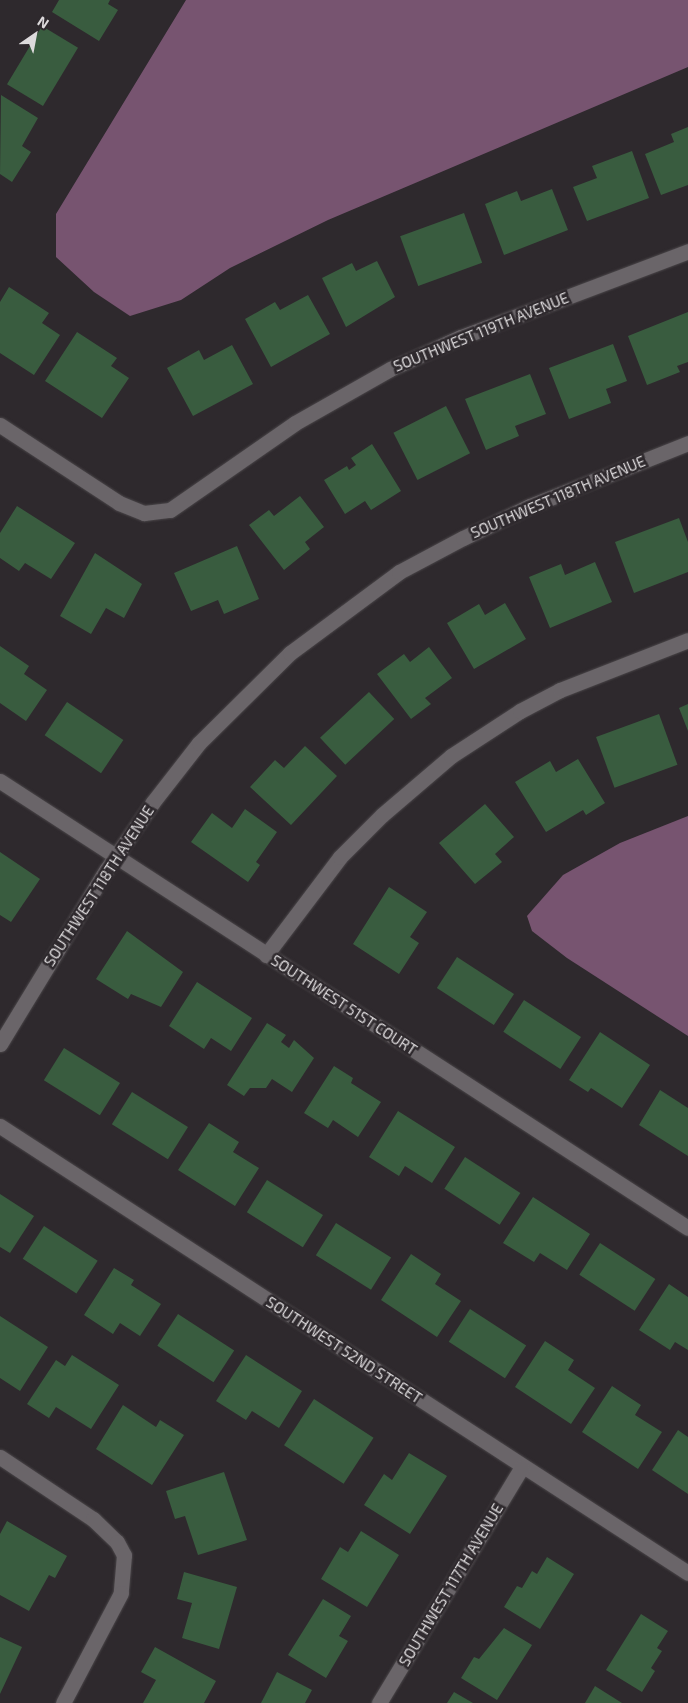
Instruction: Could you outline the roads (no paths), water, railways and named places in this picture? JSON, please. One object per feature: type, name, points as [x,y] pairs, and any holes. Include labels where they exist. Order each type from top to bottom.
[{"type":"street","name":"SOUTHWEST 119TH AVENUE","points":[[0,425],[119,503],[144,512],[158,512],[183,504],[295,424],[390,369],[461,337],[688,251]]},
{"type":"street","name":"SOUTHWEST 118TH AVENUE","points":[[0,1044],[115,856],[199,744],[290,653],[346,608],[400,572],[463,538],[530,506],[688,443]]},
{"type":"street","points":[[266,955],[340,857],[382,815],[451,756],[520,711],[560,690],[688,640]]},
{"type":"street","name":"SOUTHWEST 51ST COURT","points":[[0,781],[688,1228]]},
{"type":"street","name":"SOUTHWEST 52ND STREET","points":[[0,1126],[522,1467],[688,1573]]},
{"type":"street","points":[[0,1458],[93,1519],[117,1542],[124,1555],[120,1592],[63,1703]]},
{"type":"street","name":"SOUTHWEST 117TH AVENUE","points":[[379,1703],[522,1467]]}]
